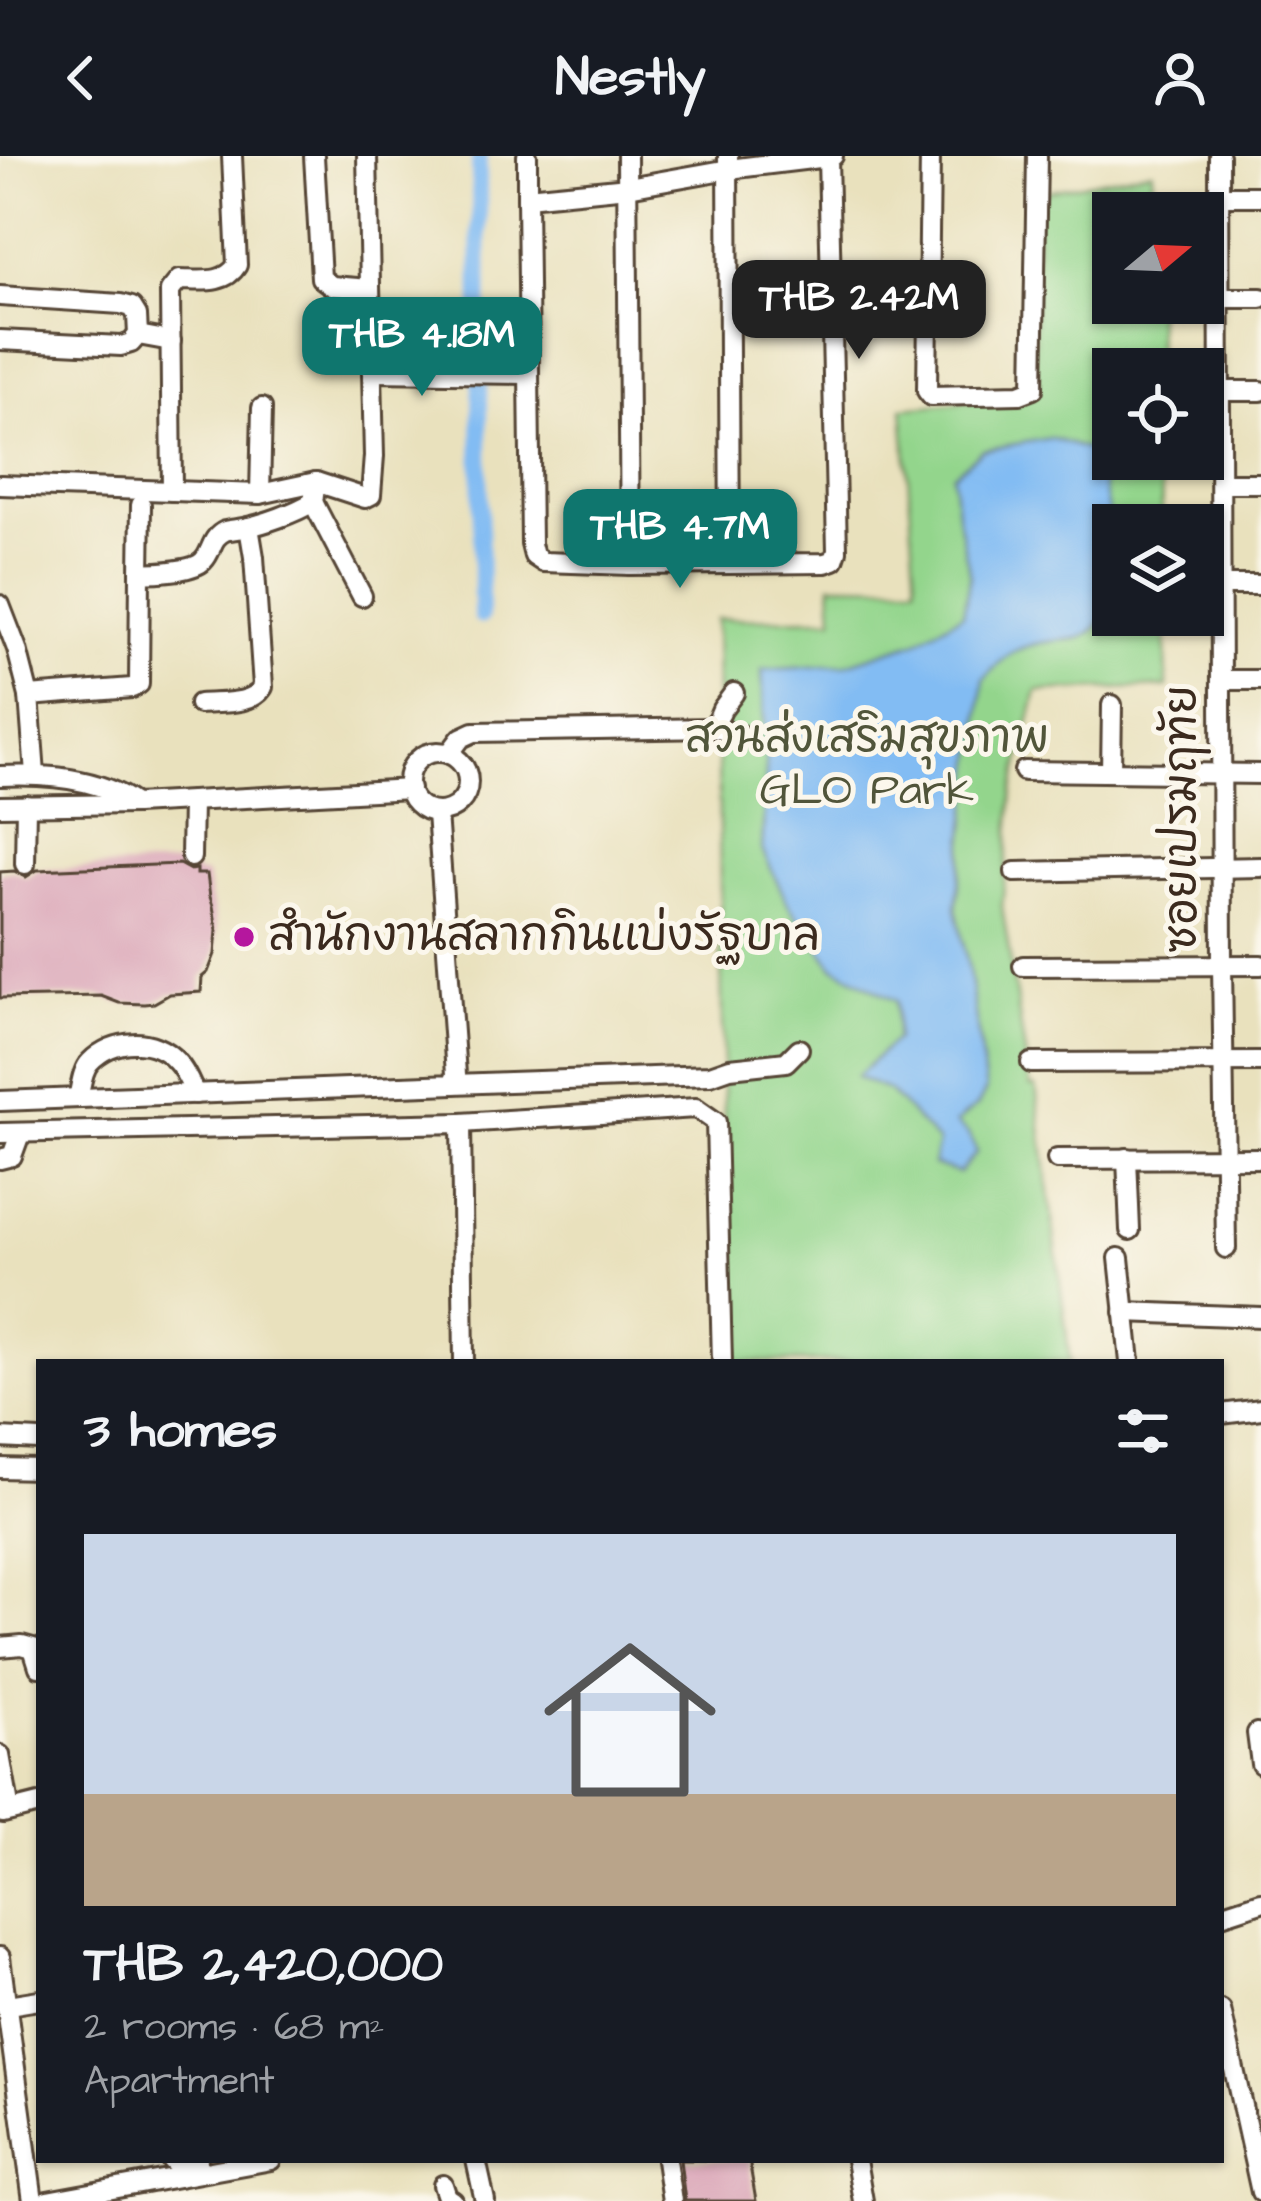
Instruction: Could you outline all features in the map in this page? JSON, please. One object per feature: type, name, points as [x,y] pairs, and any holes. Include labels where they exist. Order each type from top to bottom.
[{"type":"street","points":[[172,491],[170,291],[179,280],[222,279],[237,265],[232,156]]},
{"type":"street","points":[[314,156],[321,278],[332,286],[370,289]]},
{"type":"street","points":[[0,485],[371,495],[367,156]]},
{"type":"street","points":[[527,156],[527,197],[528,374],[531,544],[535,556],[543,562],[630,565],[834,560],[829,156],[729,163],[628,188],[527,197]]},
{"type":"street","points":[[627,156],[630,565]]},
{"type":"street","points":[[930,156],[927,391],[931,396],[1020,394],[1033,389],[1036,156]]},
{"type":"street","name":"ซอยเปรมฤทัย","points":[[1219,156],[1220,192]]},
{"type":"street","points":[[729,163],[730,563]]},
{"type":"street","points":[[1224,196],[1261,196]]},
{"type":"street","points":[[0,296],[121,304],[136,315],[138,335],[121,346],[0,340]]},
{"type":"street","points":[[1224,298],[1261,298]]},
{"type":"street","points":[[138,335],[171,341]]},
{"type":"street","points":[[372,372],[528,374]]},
{"type":"street","points":[[1224,391],[1261,391]]},
{"type":"street","points":[[260,494],[262,408]]},
{"type":"street","points":[[1222,483],[1261,483]]},
{"type":"street","name":"ซอยเปรมฤทัย","points":[[1222,483],[1222,504]]},
{"type":"street","points":[[140,573],[198,565],[213,540],[226,531],[300,510],[315,492]]},
{"type":"street","points":[[315,492],[362,596]]},
{"type":"street","points":[[29,696],[139,684],[141,505]]},
{"type":"street","points":[[199,704],[250,699],[263,687],[249,527]]},
{"type":"street","points":[[1224,585],[1261,585]]},
{"type":"street","points":[[0,605],[8,650],[29,696],[34,774]]},
{"type":"street","name":"ซอยเปรมฤทัย","points":[[1222,636],[1226,1248]]},
{"type":"street","points":[[1222,680],[1261,680]]},
{"type":"street","points":[[714,728],[734,693]]},
{"type":"street","points":[[1111,772],[1112,705]]},
{"type":"street","points":[[449,754],[460,738],[474,732],[714,728],[742,735]]},
{"type":"street","points":[[431,752],[449,754],[464,768],[467,788],[457,806],[437,813],[418,806],[410,789],[407,778],[415,761],[431,752]]},
{"type":"street","points":[[1024,771],[1261,774]]},
{"type":"street","points":[[0,776],[34,774],[115,789],[135,804]]},
{"type":"street","points":[[0,806],[410,789]]},
{"type":"street","points":[[191,856],[192,801]]},
{"type":"street","points":[[25,864],[26,805]]},
{"type":"street","points":[[437,813],[454,1084]]},
{"type":"street","points":[[1015,872],[1261,867]]},
{"type":"street","points":[[1023,966],[1261,965]]},
{"type":"street","points":[[77,1098],[87,1065],[107,1050],[147,1042],[181,1065],[195,1094]]},
{"type":"street","points":[[0,1101],[710,1075],[787,1062],[799,1048]]},
{"type":"street","points":[[1031,1063],[1261,1062]]},
{"type":"street","points":[[0,1159],[12,1156],[10,1134],[461,1123],[696,1108],[716,1122],[722,1359]]},
{"type":"street","points":[[461,1123],[464,1359]]},
{"type":"street","points":[[1127,1158],[1130,1230]]},
{"type":"street","points":[[1058,1159],[1261,1158]]},
{"type":"street","points":[[1119,1258],[1130,1359]]},
{"type":"street","points":[[1124,1312],[1261,1317]]},
{"type":"street","points":[[1224,1414],[1261,1409]]},
{"type":"street","points":[[0,1438],[36,1440]]},
{"type":"street","points":[[0,1468],[36,1468]]},
{"type":"street","points":[[0,1647],[22,1645],[34,1648],[36,1656]]},
{"type":"street","points":[[1257,1733],[1261,1764]]},
{"type":"street","points":[[0,1755],[5,1812],[36,1805]]},
{"type":"street","points":[[1224,1914],[1261,1902]]},
{"type":"street","points":[[0,1957],[33,2201]]},
{"type":"street","points":[[8,2005],[36,2000]]},
{"type":"street","points":[[1224,2024],[1261,2192]]},
{"type":"street","points":[[47,2201],[255,2163]]},
{"type":"street","points":[[477,2163],[485,2201]]},
{"type":"street","points":[[666,2163],[672,2201]]},
{"type":"street","points":[[857,2163],[863,2201]]},
{"type":"green space","name":"สวนส่งเสริมสุขภาพ GLO Park","points":[[1152,170],[1153,192],[1092,192],[1092,324],[1157,324],[1157,348],[1092,348],[1092,480],[1161,480],[1162,504],[1092,504],[1092,636],[1166,636],[1167,687],[1037,691],[1013,791],[1002,907],[1030,1086],[1036,1087],[1070,1359],[735,1359],[723,1088],[716,619],[833,618],[831,584],[916,585],[903,408],[1033,396],[1037,193]]},
{"type":"water","points":[[1050,438],[1092,451],[1092,480],[1101,480],[1106,504],[1092,504],[1092,630],[1083,637],[1023,648],[1007,656],[984,679],[956,908],[986,1090],[978,1105],[956,1123],[977,1152],[959,1173],[933,1165],[938,1142],[888,1090],[856,1077],[896,1039],[896,1001],[834,967],[789,906],[762,850],[766,768],[762,670],[844,665],[915,642],[963,614],[970,575],[953,475],[982,450]]},
{"type":"building","points":[[179,864],[207,874],[213,906],[215,954],[202,977],[201,992],[170,994],[145,1004],[119,1003],[101,996],[0,998],[0,872],[14,871],[26,877],[37,870]]},
{"type":"building","points":[[680,2163],[750,2163],[756,2201],[685,2201]]},
{"type":"waterway","points":[[479,156],[481,616]]},
{"type":"place","name":"สำนักงานสลากกินแบ่งรัฐบาล","points":[[244,937]]}]
